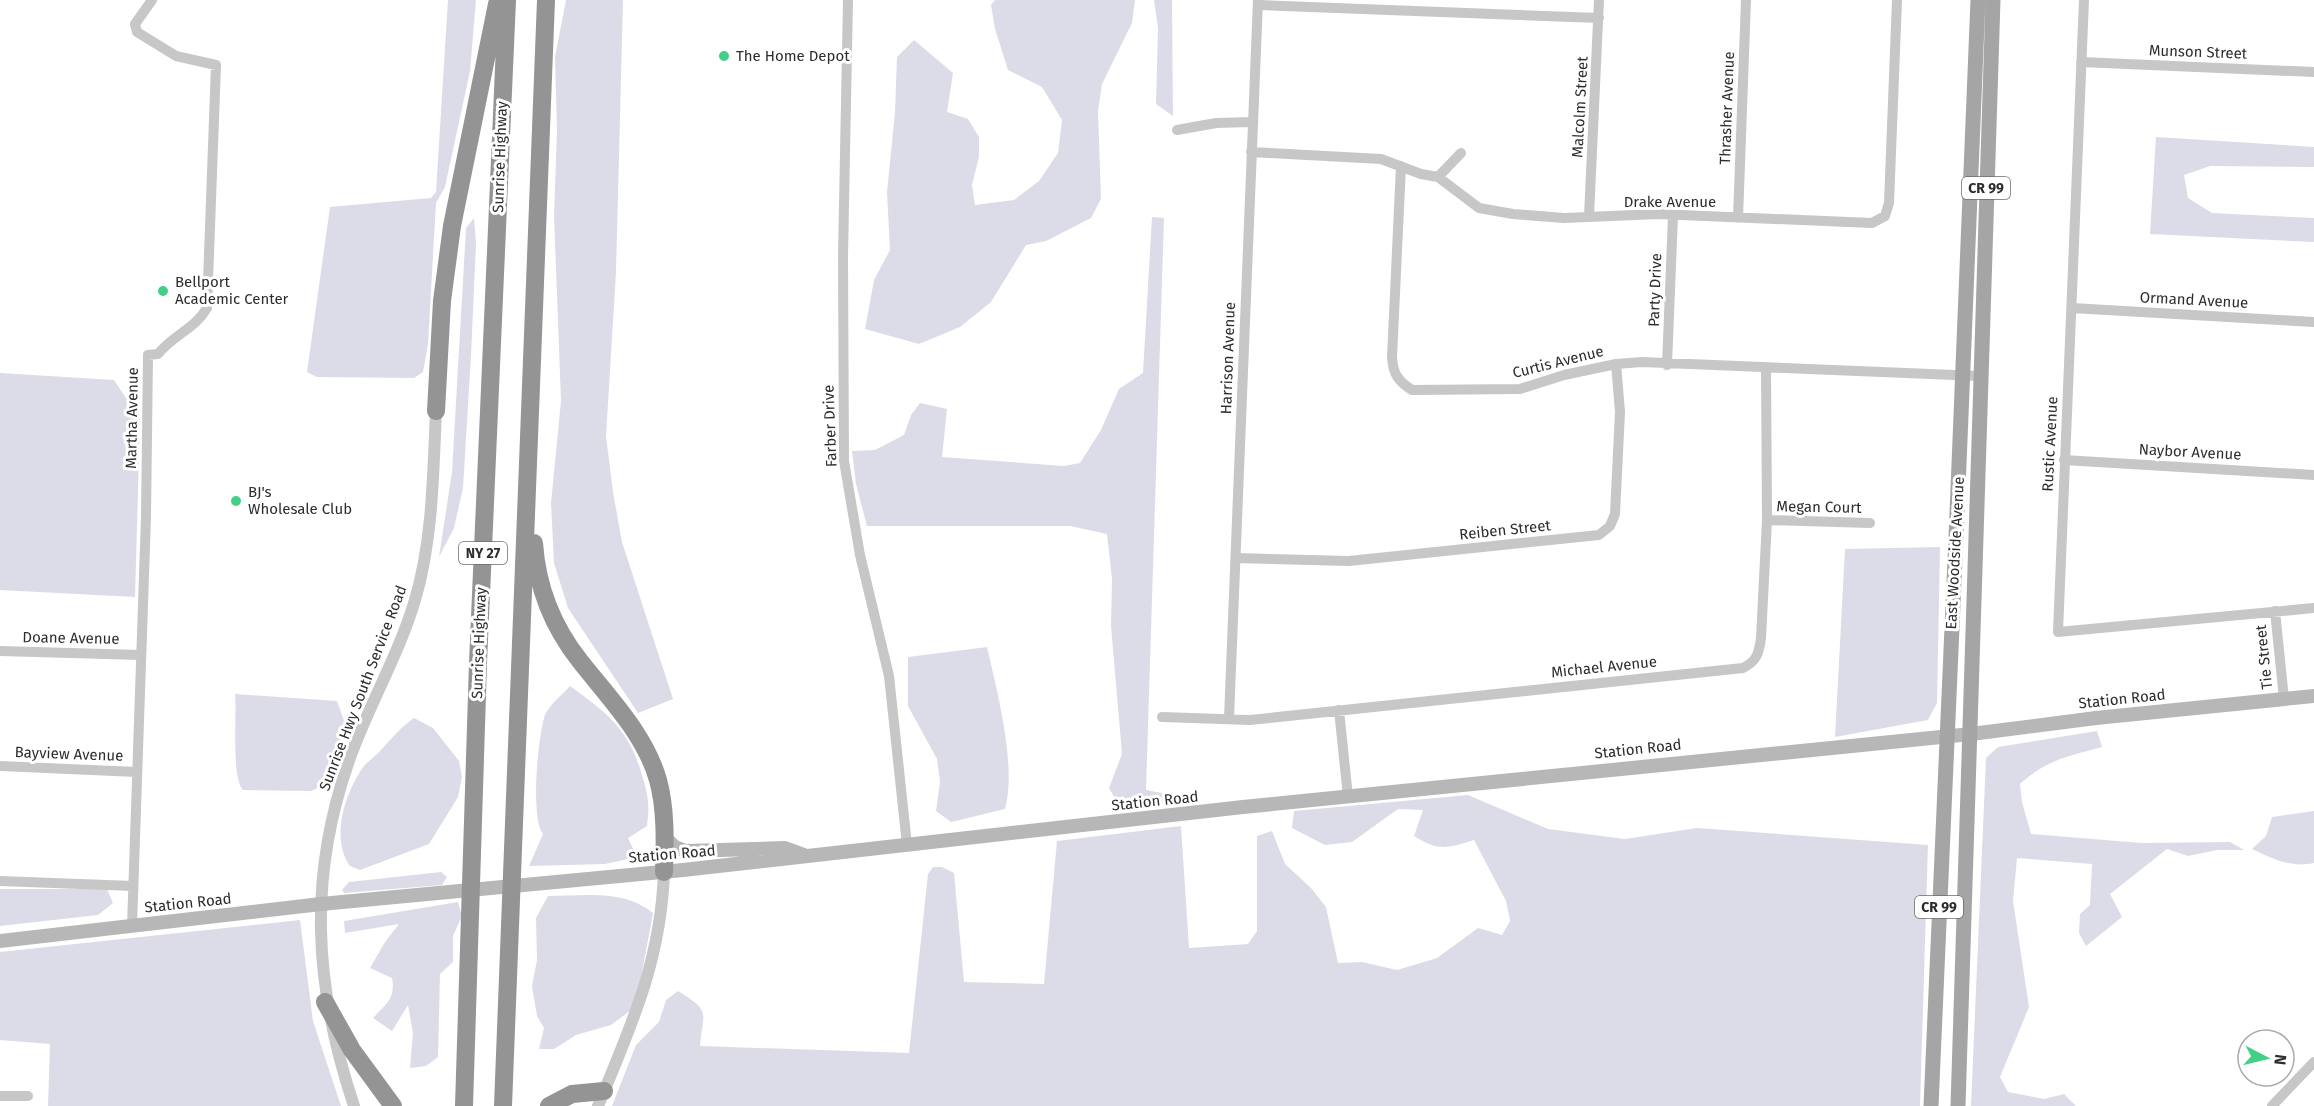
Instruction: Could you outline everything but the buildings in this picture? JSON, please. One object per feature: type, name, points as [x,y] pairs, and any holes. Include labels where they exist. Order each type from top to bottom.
[{"type":"highway","points":[[436,411],[442,301],[452,226],[498,0]]},
{"type":"highway","name":"Sunrise Highway","points":[[464,1106],[478,663],[507,0]]},
{"type":"highway","name":"NY 27","points":[[503,1106],[546,0]]},
{"type":"highway","points":[[528,446],[534,488],[534,553],[544,596],[570,647],[620,711],[646,751],[658,780],[664,837],[664,872]]},
{"type":"highway","points":[[325,1002],[352,1050],[393,1106]]},
{"type":"highway","points":[[549,1106],[572,1094],[601,1098]]},
{"type":"main road","name":"East Woodside Avenue","points":[[1958,1106],[1971,734],[1972,376],[1978,0]]},
{"type":"main road","name":"East Woodside Avenue","points":[[1931,1106],[1945,737],[1972,376],[1993,0]]},
{"type":"main road","name":"Station Road","points":[[0,941],[321,904],[664,872],[1348,797],[1945,737],[2096,718],[2314,696]]},
{"type":"main road","points":[[664,837],[675,847],[686,850],[785,848],[806,856]]},
{"type":"street","name":"Martha Avenue","points":[[132,926],[148,355],[158,354],[167,343],[199,322],[207,308],[216,65],[176,56],[137,32],[135,24],[152,0]]},
{"type":"street","name":"Farber Drive","points":[[848,0],[844,460],[860,553],[889,676],[907,845]]},
{"type":"street","name":"Malcolm Street","points":[[1589,216],[1599,0]]},
{"type":"street","name":"Thrasher Avenue","points":[[1738,218],[1746,0]]},
{"type":"street","name":"Drake Avenue","points":[[1251,152],[1381,159],[1438,177],[1479,208],[1563,218],[1673,216],[1872,223],[1885,216],[1890,191],[1897,0]]},
{"type":"street","name":"Rustic Avenue","points":[[2084,0],[2058,632],[2314,608]]},
{"type":"street","points":[[1258,3],[1599,18]]},
{"type":"street","name":"Harrison Avenue","points":[[1229,718],[1251,122],[1258,3]]},
{"type":"street","name":"Munson Street","points":[[2081,62],[2314,72]]},
{"type":"street","points":[[1177,130],[1216,123],[1251,122]]},
{"type":"street","points":[[1438,177],[1461,153]]},
{"type":"street","name":"Curtis Avenue","points":[[1401,166],[1392,345],[1393,372],[1400,382],[1412,390],[1520,389],[1564,375],[1616,364],[1972,376]]},
{"type":"street","name":"Party Drive","points":[[1667,365],[1673,216]]},
{"type":"street","name":"Ormand Avenue","points":[[2072,308],[2314,322]]},
{"type":"street","name":"Reiben Street","points":[[1236,558],[1349,561],[1599,535],[1610,526],[1615,514],[1620,412],[1616,364]]},
{"type":"street","name":"Michael Avenue","points":[[1162,717],[1250,720],[1743,668],[1753,663],[1759,653],[1767,520],[1766,369]]},
{"type":"street","name":"Sunrise Hwy South Service Road","points":[[354,1106],[334,1044],[325,1002],[321,964],[321,904],[326,855],[338,795],[357,740],[412,608],[422,567],[430,513],[436,411]]},
{"type":"street","name":"Naybor Avenue","points":[[2064,460],[2314,475]]},
{"type":"street","name":"Megan Court","points":[[1767,520],[1870,523]]},
{"type":"street","name":"Tie Street","points":[[2275,611],[2284,699]]},
{"type":"street","name":"Doane Avenue","points":[[0,651],[141,655]]},
{"type":"street","points":[[1339,710],[1348,797]]},
{"type":"street","name":"Bayview Avenue","points":[[0,766],[137,772]]},
{"type":"street","points":[[601,1098],[636,1016],[648,978],[660,920],[664,872]]},
{"type":"street","points":[[0,881],[133,886]]},
{"type":"street","points":[[2272,1106],[2314,1062]]},
{"type":"street","points":[[0,1096],[28,1096]]},
{"type":"shaded area","points":[[448,0],[476,0],[470,71],[445,187],[436,203],[428,344],[423,372],[414,378],[317,377],[307,372],[330,207],[431,198],[436,192]]},
{"type":"shaded area","points":[[566,0],[623,0],[616,272],[606,436],[622,542],[673,699],[638,713],[568,608],[554,563],[551,503],[561,401],[554,215],[557,130],[555,57]]},
{"type":"shaded area","points":[[995,0],[1135,0],[1132,23],[1102,84],[1098,111],[1101,199],[1091,218],[1046,241],[1026,245],[991,302],[960,327],[919,344],[865,329],[874,280],[890,250],[887,192],[895,112],[897,57],[914,40],[953,73],[947,112],[968,119],[979,137],[979,157],[972,185],[975,205],[1014,200],[1039,181],[1058,153],[1062,120],[1042,87],[1008,70],[995,29],[991,5]]},
{"type":"shaded area","points":[[1154,0],[1172,0],[1173,116],[1156,104],[1158,28]]},
{"type":"shaded area","points":[[2156,137],[2314,147],[2314,167],[2210,166],[2184,175],[2188,198],[2212,213],[2314,218],[2314,242],[2150,234]]},
{"type":"shaded area","points":[[1152,217],[1164,218],[1146,790],[1162,793],[1169,802],[1120,807],[1109,788],[1122,754],[1111,626],[1112,579],[1107,534],[1070,526],[867,526],[856,484],[852,451],[875,450],[904,435],[911,415],[920,403],[947,409],[942,457],[1064,466],[1080,463],[1101,430],[1119,389],[1143,373]]},
{"type":"shaded area","points":[[474,218],[476,243],[463,488],[454,528],[439,557],[452,472],[466,228]]},
{"type":"shaded area","points":[[0,373],[114,380],[140,419],[135,597],[0,590]]},
{"type":"shaded area","points":[[1940,547],[1937,703],[1928,720],[1835,737],[1845,549]]},
{"type":"shaded area","points":[[987,647],[1007,751],[1009,772],[1005,809],[951,822],[936,811],[940,782],[937,759],[908,706],[908,657]]},
{"type":"shaded area","points":[[570,686],[606,714],[630,745],[637,759],[647,794],[647,826],[628,838],[637,857],[605,864],[529,866],[543,834],[539,825],[536,795],[542,725],[550,707]]},
{"type":"shaded area","points":[[235,694],[337,701],[346,726],[322,786],[311,791],[243,790],[237,772]]},
{"type":"shaded area","points":[[414,718],[433,728],[459,761],[462,777],[458,797],[429,844],[360,870],[350,866],[341,843],[342,816],[346,802],[364,766]]},
{"type":"shaded area","points":[[2097,731],[2102,747],[2068,756],[2049,764],[2020,784],[2022,802],[2031,834],[2141,843],[2230,842],[2244,850],[2217,850],[2188,856],[2167,849],[2110,894],[2122,917],[2086,946],[2079,933],[2080,914],[2090,905],[2092,864],[2017,858],[2013,901],[2029,1007],[2000,1077],[2008,1092],[2044,1099],[2064,1094],[2076,1106],[1971,1106],[1986,758],[1998,747]]},
{"type":"shaded area","points":[[1468,795],[1548,829],[1625,839],[1697,828],[1928,845],[1920,1106],[612,1106],[636,1045],[659,1022],[666,1000],[678,991],[701,1008],[703,1013],[700,1046],[909,1053],[928,874],[933,867],[942,867],[954,873],[964,982],[1044,984],[1057,841],[1181,826],[1189,948],[1248,944],[1257,931],[1257,836],[1272,831],[1285,864],[1311,888],[1326,907],[1338,963],[1362,962],[1397,970],[1437,958],[1478,928],[1502,935],[1510,921],[1506,901],[1474,840],[1444,847],[1430,844],[1414,836],[1423,810],[1398,809],[1352,842],[1325,845],[1292,828],[1294,811]]},
{"type":"shaded area","points":[[2314,811],[2314,863],[2290,863],[2252,849],[2266,836],[2272,817]]},
{"type":"shaded area","points":[[441,872],[447,877],[442,885],[344,893],[342,890],[349,882]]},
{"type":"shaded area","points":[[0,889],[107,889],[113,903],[98,915],[0,926]]},
{"type":"shaded area","points":[[548,896],[616,897],[641,905],[653,913],[640,983],[631,1010],[611,1025],[576,1035],[554,1049],[539,1049],[544,1028],[537,1016],[532,986],[537,960],[536,918]]},
{"type":"shaded area","points":[[458,902],[462,916],[453,936],[453,962],[440,974],[438,1057],[426,1066],[410,1068],[413,1033],[408,1005],[392,1031],[373,1018],[389,1000],[393,985],[392,978],[370,968],[399,924],[345,933],[344,921]]},
{"type":"shaded area","points":[[300,920],[313,1021],[341,1106],[48,1106],[50,1044],[0,1040],[0,952]]},
{"type":"place","name":"The Home Depot","points":[[724,56]]},
{"type":"place","name":"Bellport Academic Center","points":[[163,291]]},
{"type":"place","name":"BJ's Wholesale Club","points":[[236,501]]}]
